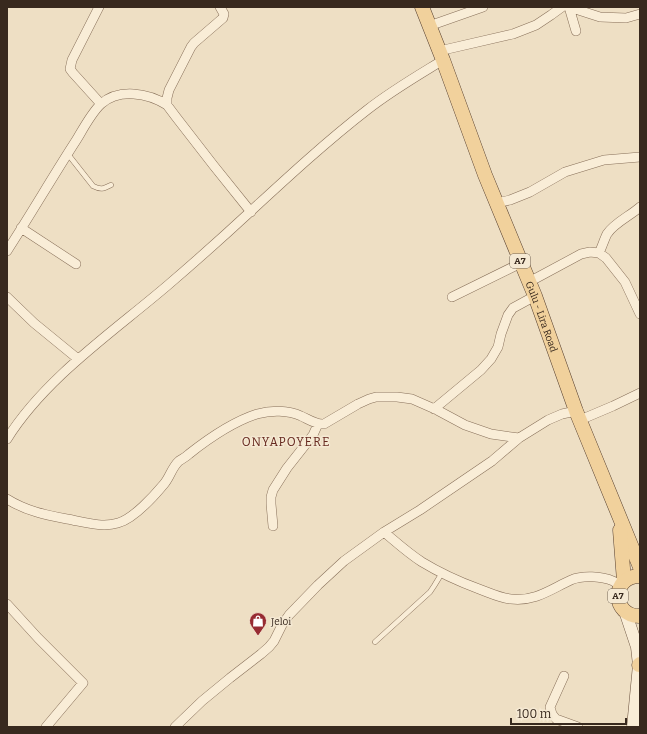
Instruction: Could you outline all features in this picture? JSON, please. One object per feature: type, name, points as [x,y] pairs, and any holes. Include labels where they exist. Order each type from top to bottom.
[{"type":"main road","name":"Gulu - Lira Road","points":[[422,7],[485,175],[535,296],[578,416],[619,515]]},
{"type":"main road","name":"A7","points":[[619,515],[640,567]]},
{"type":"main road","name":"A7","points":[[619,515],[622,584],[618,593],[618,600],[620,606],[625,611],[631,615],[640,616]]},
{"type":"main road","name":"A7","points":[[622,584],[633,576],[640,576]]},
{"type":"street","points":[[99,7],[72,60],[70,69],[101,104]]},
{"type":"street","points":[[167,105],[169,90],[191,47],[222,20],[224,14],[220,7]]},
{"type":"street","points":[[429,26],[483,7]]},
{"type":"street","points":[[7,439],[35,402],[78,359],[167,285],[251,212],[306,160],[369,109],[441,55],[513,34],[536,25],[562,7]]},
{"type":"street","points":[[569,7],[600,17],[626,18],[640,14]]},
{"type":"street","points":[[569,7],[576,31]]},
{"type":"street","points":[[7,251],[94,112],[101,104],[115,96],[122,94],[140,94],[161,101],[167,105],[251,212]]},
{"type":"street","points":[[497,203],[510,200],[530,192],[565,172],[604,160],[640,157]]},
{"type":"street","points":[[599,252],[607,234],[615,225],[640,207]]},
{"type":"street","points":[[21,228],[76,264]]},
{"type":"street","points":[[529,282],[581,254],[599,252],[606,258],[625,282],[640,314]]},
{"type":"street","points":[[452,297],[521,263]]},
{"type":"street","points":[[434,409],[482,370],[498,347],[508,315],[513,308],[535,296]]},
{"type":"street","points":[[7,297],[34,323],[78,359]]},
{"type":"street","points":[[175,727],[202,701],[269,647],[274,641],[282,625],[290,615],[330,574],[344,561],[384,532],[420,510],[492,461],[519,438],[548,420],[562,414],[578,416],[613,406],[640,393]]},
{"type":"street","points":[[7,499],[30,511],[47,516],[100,525],[126,521],[165,483],[179,462],[208,439],[244,419],[257,414],[269,412],[289,412],[321,424],[326,423],[358,404],[376,397],[412,399],[465,425],[491,434],[519,438]]},
{"type":"street","points":[[273,526],[270,504],[273,490],[287,468],[313,435],[318,424]]},
{"type":"street","points":[[384,532],[422,562],[442,573],[495,595],[511,599],[528,599],[547,592],[573,579],[590,576],[622,584]]},
{"type":"street","points":[[7,604],[38,638],[83,683],[46,727]]},
{"type":"street","points":[[625,611],[639,643],[639,664],[633,727]]},
{"type":"street","points":[[564,676],[550,707],[552,714],[556,719],[578,727]]},
{"type":"lane","points":[[67,153],[93,186],[99,189],[105,189],[111,184]]},
{"type":"lane","points":[[375,642],[430,592],[442,573]]},
{"type":"place","name":"Jeloi","points":[[258,636]]},
{"type":"district","name":"ONYAPOYERE","points":[[286,442]]}]
